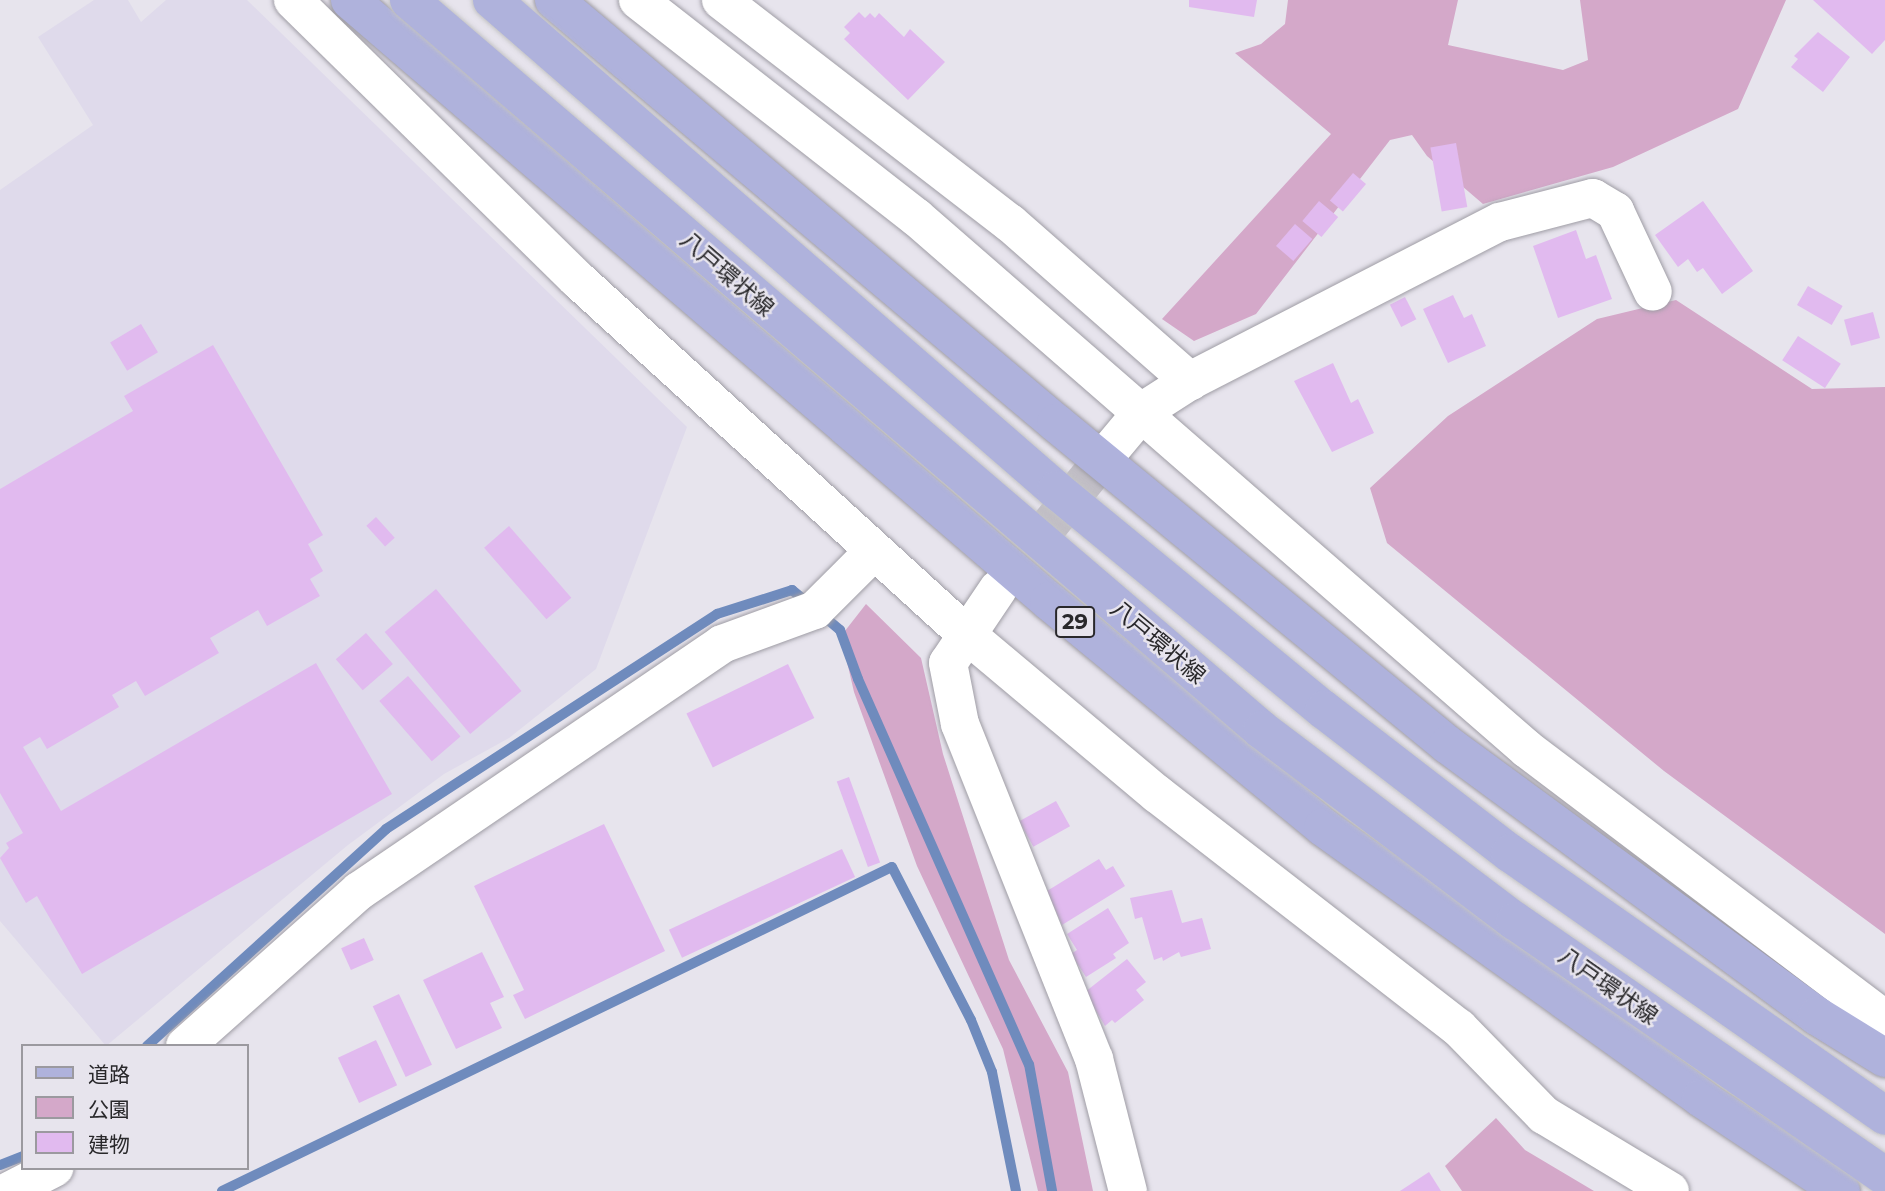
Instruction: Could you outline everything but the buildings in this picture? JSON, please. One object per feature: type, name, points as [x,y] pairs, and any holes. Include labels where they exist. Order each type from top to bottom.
[{"type":"main road","name":"29","points":[[350,0],[1049,601],[1323,827],[1701,1098],[1841,1191]]},
{"type":"main road","name":"八戸環状線","points":[[409,0],[1262,730],[1515,921],[1885,1176]]},
{"type":"main road","points":[[492,0],[1056,490],[1324,710],[1510,853],[1885,1116]]},
{"type":"main road","points":[[554,0],[1056,423],[1448,745],[1817,1016],[1885,1058]]},
{"type":"street","points":[[293,0],[577,279],[873,552],[965,633],[1157,794],[1459,1028],[1544,1115],[1670,1191]]},
{"type":"street","points":[[638,0],[916,217],[1143,411],[1527,749],[1885,1020]]},
{"type":"street","points":[[714,58],[734,9],[1010,223],[1190,381]]},
{"type":"street","points":[[1107,454],[1143,411],[1190,381],[1500,222],[1593,198],[1615,211],[1653,292]]},
{"type":"street","points":[[186,1044],[359,891],[722,644],[815,610],[873,552]]},
{"type":"street","points":[[998,589],[965,633],[948,663],[960,724],[1094,1059],[1128,1191]]},
{"type":"street","points":[[9,1191],[50,1170]]},
{"type":"shaded area","points":[[94,0],[128,0],[141,22],[166,0],[247,0],[687,427],[596,669],[509,738],[444,774],[348,845],[108,1044],[104,1044],[0,921],[0,190],[93,125],[38,37]]},
{"type":"green space","points":[[1288,0],[1458,0],[1448,45],[1563,70],[1588,60],[1580,0],[1786,0],[1738,109],[1613,167],[1483,204],[1427,156],[1412,135],[1390,140],[1256,314],[1194,341],[1162,319],[1331,134],[1235,53],[1261,44],[1285,24]]},
{"type":"green space","points":[[1676,300],[1812,389],[1885,387],[1885,934],[1664,771],[1387,543],[1370,488],[1448,416],[1597,319]]},
{"type":"green space","points":[[866,604],[921,658],[943,754],[1009,960],[1068,1072],[1093,1191],[1038,1191],[1003,1049],[917,866],[854,692],[841,636]]},
{"type":"green space","points":[[1496,1118],[1525,1150],[1594,1191],[1462,1191],[1445,1166]]},
{"type":"waterway","points":[[149,1044],[386,829],[717,614],[792,590],[809,604]]},
{"type":"waterway","points":[[821,614],[840,630],[858,679],[1029,1064],[1052,1191]]},
{"type":"waterway","points":[[222,1191],[892,867],[971,1020],[992,1072],[1016,1191]]},
{"type":"waterway","points":[[0,1165],[21,1157]]},
{"type":"tunnel","points":[[998,589],[1107,454]]}]
